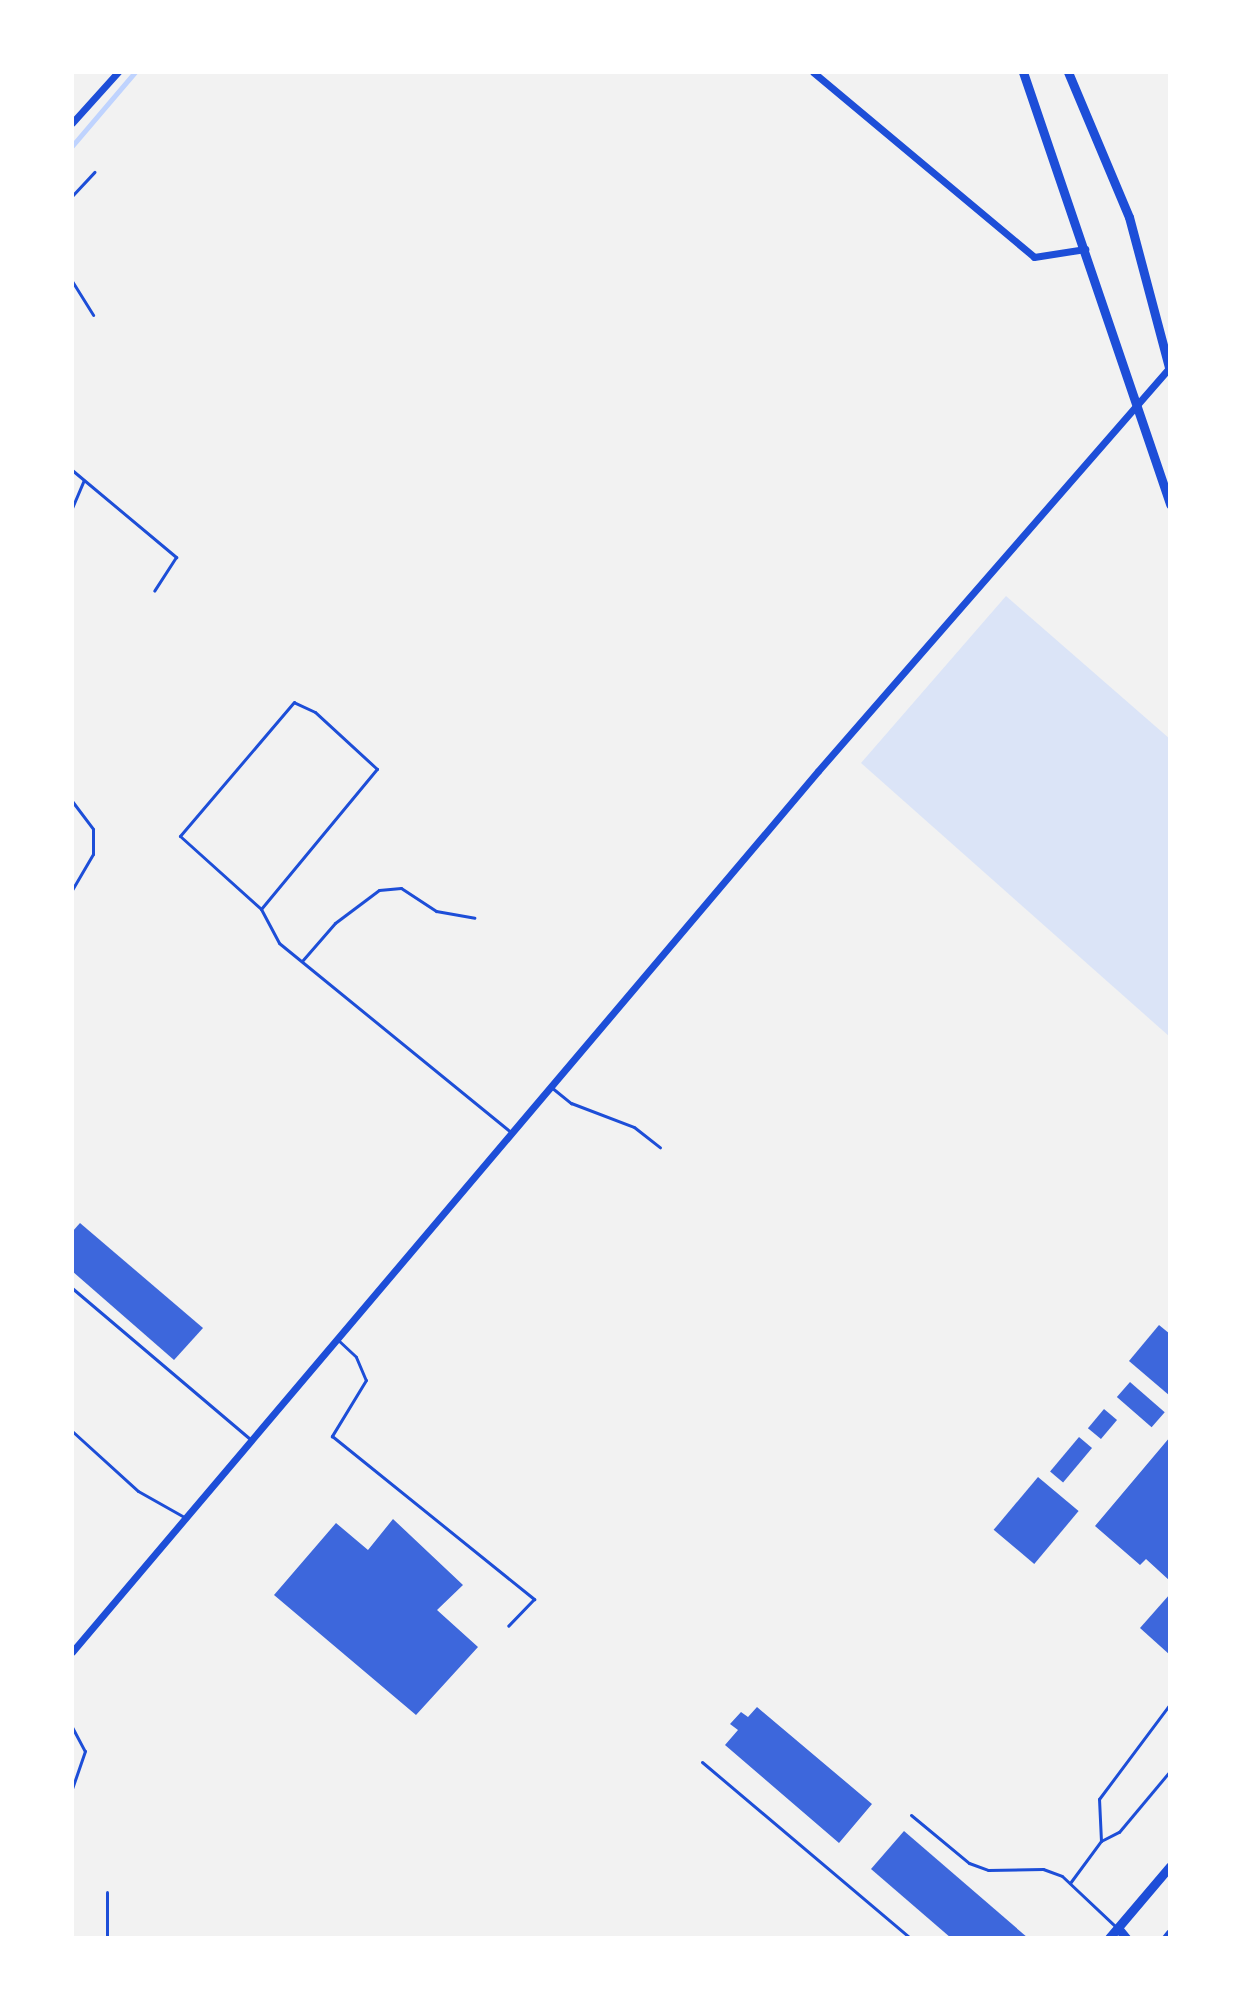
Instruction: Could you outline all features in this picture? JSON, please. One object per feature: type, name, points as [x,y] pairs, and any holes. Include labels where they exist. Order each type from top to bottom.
[{"type":"main road","points":[[1023,72],[1139,405],[1170,505]]},
{"type":"main road","points":[[1068,72],[1129,217],[1170,369]]},
{"type":"main road","points":[[1109,1938],[1170,1866]]},
{"type":"main road","points":[[1118,1928],[1126,1938]]},
{"type":"main road","points":[[1166,1938],[1170,1933]]},
{"type":"street","points":[[72,123],[118,72]]},
{"type":"street","points":[[813,72],[1034,257],[1085,249]]},
{"type":"street","points":[[72,1652],[551,1087],[1170,369]]},
{"type":"lane","points":[[72,196],[94,172]]},
{"type":"lane","points":[[72,281],[93,315]]},
{"type":"lane","points":[[72,470],[176,557],[154,591]]},
{"type":"lane","points":[[72,508],[84,480]]},
{"type":"lane","points":[[261,909],[377,769],[315,712],[294,702],[180,836],[261,909],[279,943],[512,1133]]},
{"type":"lane","points":[[72,801],[93,829],[93,854],[72,890]]},
{"type":"lane","points":[[302,961],[335,923],[379,890],[401,888],[436,911],[474,918]]},
{"type":"lane","points":[[551,1087],[571,1103],[634,1127],[660,1147]]},
{"type":"lane","points":[[72,1288],[251,1440]]},
{"type":"lane","points":[[337,1339],[356,1357],[366,1380],[332,1436],[534,1599],[508,1626]]},
{"type":"lane","points":[[72,1431],[138,1491],[166,1502],[186,1518]]},
{"type":"lane","points":[[1101,1841],[1099,1799],[1170,1704]]},
{"type":"lane","points":[[72,1727],[85,1751],[72,1788]]},
{"type":"lane","points":[[702,1762],[910,1938]]},
{"type":"lane","points":[[1070,1883],[1101,1841],[1119,1832],[1170,1771]]},
{"type":"lane","points":[[911,1815],[969,1863],[988,1870],[1043,1869],[1070,1883],[1118,1928]]},
{"type":"lane","points":[[107,1892],[107,1938]]},
{"type":"shaded area","points":[[1006,596],[1170,739],[1170,1037],[861,763]]},
{"type":"building","points":[[80,1223],[203,1328],[174,1360],[72,1271],[72,1232]]},
{"type":"building","points":[[1159,1325],[1170,1334],[1170,1396],[1129,1361]]},
{"type":"building","points":[[1130,1382],[1165,1412],[1152,1427],[1117,1397]]},
{"type":"building","points":[[1104,1409],[1117,1420],[1101,1439],[1088,1428]]},
{"type":"building","points":[[1079,1437],[1092,1448],[1063,1482],[1050,1471]]},
{"type":"building","points":[[1170,1437],[1170,1581],[1146,1559],[1140,1565],[1095,1526]]},
{"type":"building","points":[[1038,1477],[1079,1511],[1034,1564],[994,1530]]},
{"type":"building","points":[[393,1519],[463,1585],[437,1610],[478,1647],[416,1715],[274,1595],[336,1523],[368,1550]]},
{"type":"building","points":[[1170,1594],[1170,1655],[1140,1628]]},
{"type":"building","points":[[757,1707],[872,1804],[839,1843],[725,1745],[738,1730],[730,1724],[741,1712],[748,1717]]},
{"type":"building","points":[[904,1831],[1028,1938],[951,1938],[871,1869]]},
{"type":"waterway","points":[[72,146],[135,72]]}]
